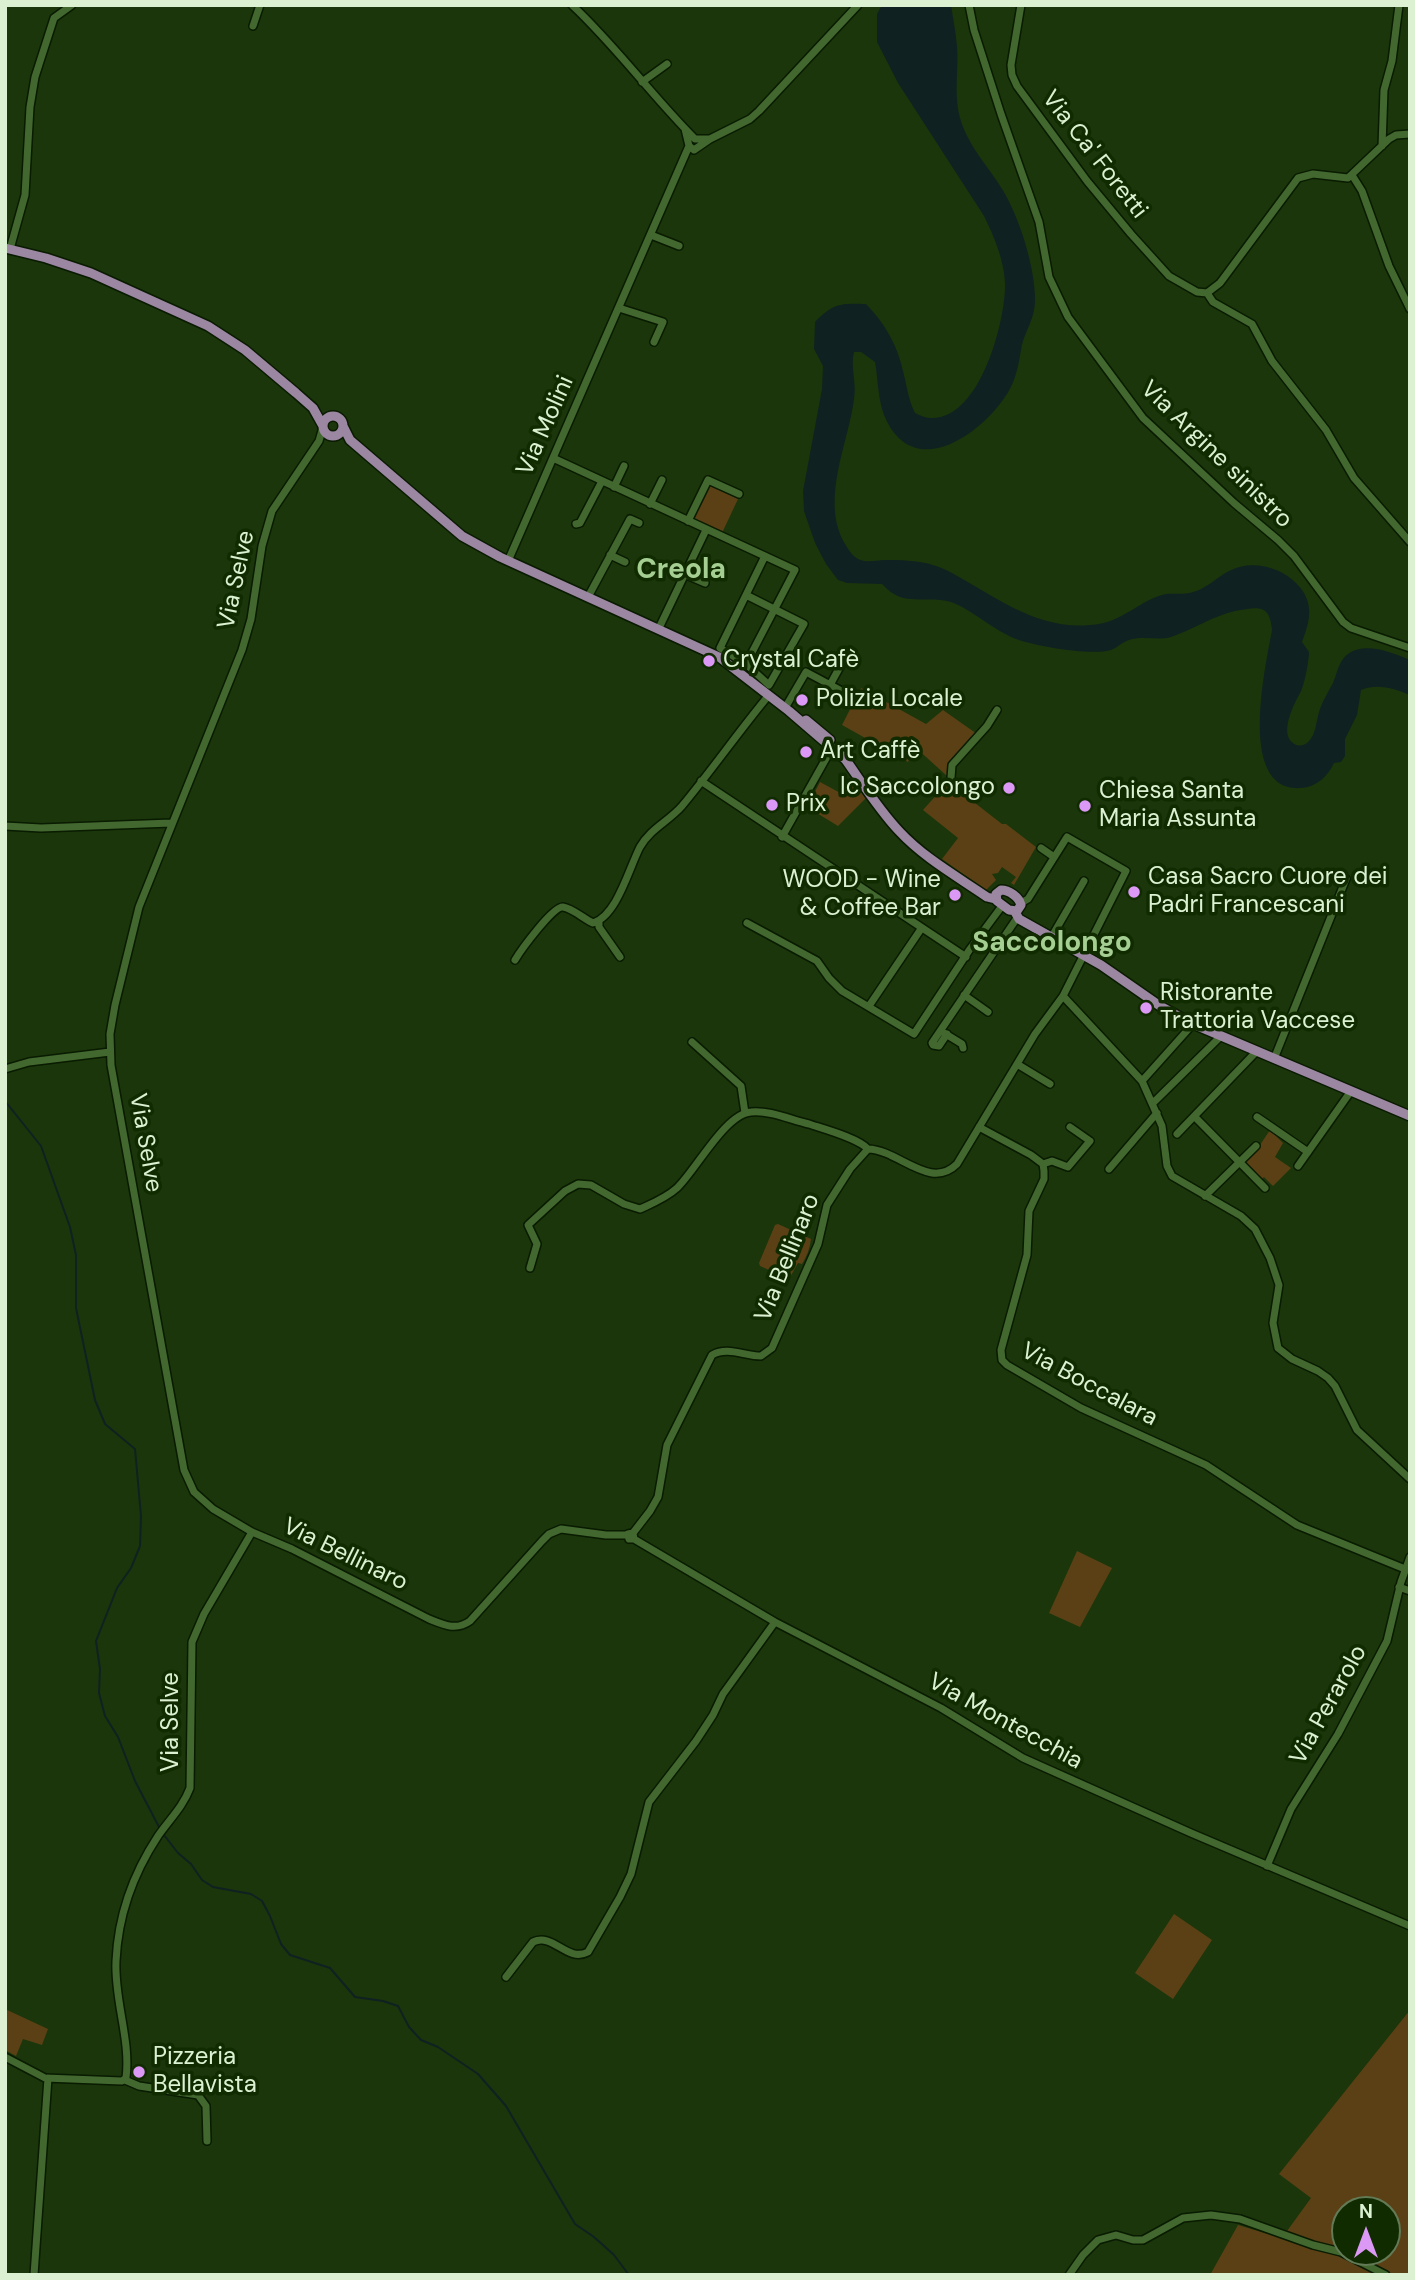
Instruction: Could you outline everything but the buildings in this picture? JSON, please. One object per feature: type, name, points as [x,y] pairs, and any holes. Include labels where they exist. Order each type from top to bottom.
[{"type":"main road","points":[[7,250],[46,258],[91,273],[208,326],[245,350],[313,408],[341,419],[350,440],[462,536],[508,561],[731,659],[846,760]]},
{"type":"main road","points":[[313,408],[326,433],[350,440]]},
{"type":"main road","points":[[323,426],[327,418],[333,416]]},
{"type":"main road","points":[[333,435],[341,432],[343,426]]},
{"type":"main road","points":[[787,709],[820,730],[903,835],[976,890],[1193,1024],[1410,1115]]},
{"type":"main road","points":[[999,904],[997,892],[1003,889],[1021,903],[1016,915]]},
{"type":"street","points":[[7,250],[24,195],[30,107],[35,77],[54,18],[72,5]]},
{"type":"street","points":[[253,26],[260,5]]},
{"type":"street","points":[[572,5],[594,25],[685,129],[694,144],[750,118],[768,103],[858,5]]},
{"type":"street","name":"Via Argine sinistro","points":[[969,5],[990,80],[1039,222],[1049,277],[1077,330],[1143,418],[1294,556],[1343,622],[1351,628],[1410,649]]},
{"type":"street","name":"Via Ca' Foretti","points":[[1021,5],[1011,65],[1017,86],[1087,181],[1169,276],[1197,292],[1207,293],[1213,302],[1252,324],[1272,361],[1326,430],[1354,478],[1410,541]]},
{"type":"street","points":[[1382,146],[1384,90],[1392,61],[1399,5]]},
{"type":"street","points":[[642,82],[667,64]]},
{"type":"street","points":[[1207,293],[1220,283],[1298,178],[1313,174],[1344,178],[1352,175],[1396,135],[1410,134]]},
{"type":"street","name":"Via Molini","points":[[508,561],[685,158],[694,144]]},
{"type":"street","points":[[1352,175],[1362,191],[1389,266],[1410,309]]},
{"type":"street","points":[[651,235],[679,246]]},
{"type":"street","points":[[620,308],[663,322],[654,342]]},
{"type":"street","name":"Via Selve","points":[[125,2080],[127,2062],[116,1973],[120,1931],[136,1877],[162,1830],[185,1801],[192,1779],[191,1651],[195,1631],[252,1532],[201,1500],[194,1492],[184,1470],[110,1052],[110,1034],[139,907],[242,650],[251,619],[262,546],[272,511],[319,441],[323,426]]},
{"type":"street","points":[[319,441],[333,435]]},
{"type":"street","points":[[553,458],[794,570],[746,664]]},
{"type":"street","points":[[614,487],[624,466]]},
{"type":"street","points":[[650,504],[662,480]]},
{"type":"street","points":[[688,521],[708,480],[739,494]]},
{"type":"street","points":[[576,524],[580,523],[602,481]]},
{"type":"street","points":[[588,597],[630,519],[639,523]]},
{"type":"street","points":[[659,628],[706,530]]},
{"type":"street","points":[[610,555],[625,562]]},
{"type":"street","points":[[746,596],[804,624],[771,685],[757,680],[746,664],[731,659],[720,648],[765,556]]},
{"type":"street","points":[[663,565],[705,583]]},
{"type":"street","points":[[830,685],[842,663]]},
{"type":"street","points":[[787,709],[806,672],[853,697]]},
{"type":"street","points":[[515,960],[534,932],[557,909],[564,907],[593,923],[599,921],[617,898],[648,835],[676,812],[773,698]]},
{"type":"street","points":[[951,778],[952,765],[998,710]]},
{"type":"street","points":[[782,837],[828,755],[834,749]]},
{"type":"street","points":[[701,781],[962,957]]},
{"type":"street","points":[[5,826],[41,828],[171,823]]},
{"type":"street","points":[[530,1268],[537,1244],[528,1226],[572,1186],[584,1183],[591,1185],[624,1204],[640,1209],[676,1189],[720,1135],[737,1117],[745,1113],[766,1113],[814,1126],[862,1143],[868,1149],[887,1152],[927,1173],[937,1175],[948,1172],[957,1164],[1035,1034],[1063,996],[1100,917],[1126,871],[1067,837],[1028,900],[1021,903]]},
{"type":"street","points":[[1041,848],[1054,857]]},
{"type":"street","points":[[1274,1059],[1346,879]]},
{"type":"street","points":[[1051,938],[1084,881]]},
{"type":"street","points":[[925,1036],[962,957],[999,904]]},
{"type":"street","points":[[944,1032],[964,995],[1016,915]]},
{"type":"street","points":[[599,921],[599,927],[620,957]]},
{"type":"street","points":[[747,923],[817,961],[842,991],[910,1034],[925,1036],[944,1032],[962,1044],[963,1048]]},
{"type":"street","points":[[869,1006],[921,929]]},
{"type":"street","points":[[964,995],[988,1012]]},
{"type":"street","points":[[1063,996],[1142,1081],[1162,1126],[1170,1173],[1175,1179],[1241,1216],[1260,1235],[1279,1285],[1273,1323],[1278,1348],[1287,1357],[1328,1378],[1357,1430],[1410,1479]]},
{"type":"street","points":[[1142,1081],[1193,1024]]},
{"type":"street","points":[[1153,1103],[1220,1037]]},
{"type":"street","points":[[692,1042],[741,1086],[745,1113]]},
{"type":"street","points":[[5,1069],[29,1062],[110,1052]]},
{"type":"street","points":[[1177,1134],[1256,1052]]},
{"type":"street","points":[[1017,1064],[1051,1084]]},
{"type":"street","points":[[1298,1166],[1351,1091]]},
{"type":"street","points":[[1109,1170],[1157,1113]]},
{"type":"street","points":[[1195,1116],[1265,1188]]},
{"type":"street","points":[[1257,1117],[1308,1152]]},
{"type":"street","points":[[979,1127],[1031,1155],[1042,1164],[1052,1161],[1068,1167],[1090,1140],[1070,1127]]},
{"type":"street","points":[[1205,1196],[1256,1146]]},
{"type":"street","name":"Via Bellinaro","points":[[252,1532],[292,1549],[429,1619],[457,1628],[477,1614],[535,1548],[555,1530],[632,1535],[658,1497],[667,1446],[708,1361],[717,1352],[728,1350],[761,1356],[772,1348],[818,1244],[827,1205],[850,1169],[868,1149]]},
{"type":"street","name":"Via Boccalara","points":[[1042,1164],[1044,1179],[1029,1211],[1027,1255],[1001,1350],[1002,1360],[1022,1375],[1081,1408],[1206,1465],[1297,1525],[1405,1569]]},
{"type":"street","name":"Via Montecchia","points":[[632,1535],[775,1622],[941,1708],[1042,1768],[1410,1926]]},
{"type":"street","name":"Via Perarolo","points":[[1267,1866],[1291,1809],[1338,1734],[1387,1641],[1399,1587],[1410,1557]]},
{"type":"street","points":[[1399,1587],[1410,1591]]},
{"type":"street","points":[[506,1977],[533,1942],[538,1940],[545,1940],[573,1955],[588,1952],[631,1874],[649,1802],[701,1732],[723,1694],[775,1622]]},
{"type":"street","points":[[5,2057],[48,2078],[125,2080],[138,2086],[198,2095],[206,2106],[207,2141]]},
{"type":"street","points":[[34,2275],[48,2078]]},
{"type":"street","points":[[1069,2275],[1098,2239],[1116,2235],[1143,2240],[1183,2218],[1211,2215],[1240,2219],[1341,2252],[1386,2275]]},
{"type":"shaded area","points":[[882,5],[951,5],[957,47],[957,93],[961,121],[1014,213],[1029,257],[1035,307],[1022,343],[1013,383],[1007,394],[980,425],[946,446],[928,449],[911,446],[896,435],[882,409],[875,362],[861,352],[854,352],[854,399],[835,491],[838,527],[845,544],[853,555],[861,560],[911,561],[936,566],[1021,612],[1039,619],[1078,625],[1108,622],[1157,597],[1198,590],[1238,567],[1256,565],[1283,573],[1303,591],[1309,605],[1307,627],[1302,642],[1309,652],[1307,667],[1287,726],[1287,733],[1293,743],[1303,745],[1311,739],[1322,705],[1347,655],[1363,648],[1383,650],[1410,660],[1410,695],[1386,687],[1361,690],[1357,715],[1345,739],[1345,756],[1341,762],[1334,763],[1317,783],[1301,788],[1281,784],[1268,770],[1262,749],[1260,724],[1261,696],[1272,630],[1268,615],[1261,609],[1250,608],[1227,613],[1171,637],[1134,639],[1102,652],[1077,651],[1016,639],[951,602],[907,599],[892,593],[882,584],[847,583],[838,580],[826,564],[815,543],[804,511],[803,491],[822,389],[823,366],[814,349],[815,322],[827,311],[838,306],[866,304],[894,343],[915,413],[930,418],[948,415],[963,403],[976,386],[995,343],[1004,300],[1003,266],[984,216],[898,83],[877,42],[877,14]]},
{"type":"shaded area","points":[[708,485],[738,499],[722,533],[692,519]]},
{"type":"shaded area","points":[[861,688],[926,724],[943,710],[977,734],[947,776],[915,747],[908,762],[842,725]]},
{"type":"shaded area","points":[[820,782],[844,795],[856,782],[867,797],[838,826],[807,807]]},
{"type":"shaded area","points":[[948,782],[1036,847],[1014,885],[1011,883],[1016,877],[1002,867],[998,873],[992,874],[996,880],[986,890],[942,859],[958,838],[923,810]]},
{"type":"shaded area","points":[[1270,1130],[1283,1143],[1275,1157],[1291,1168],[1273,1186],[1245,1162]]},
{"type":"shaded area","points":[[775,1225],[811,1239],[804,1261],[802,1264],[798,1263],[789,1279],[760,1266],[759,1263]]},
{"type":"shaded area","points":[[1077,1551],[1112,1568],[1080,1627],[1049,1613]]},
{"type":"shaded area","points":[[1174,1914],[1212,1940],[1173,1999],[1135,1973]]},
{"type":"shaded area","points":[[5,2009],[48,2029],[42,2045],[23,2039],[16,2056],[5,2050]]},
{"type":"shaded area","points":[[1410,2010],[1410,2275],[1391,2274],[1376,2266],[1401,2266],[1401,2196],[1331,2196],[1331,2246],[1287,2231],[1311,2198],[1279,2174]]},
{"type":"shaded area","points":[[1238,2225],[1331,2253],[1331,2266],[1359,2266],[1377,2275],[1210,2275]]},
{"type":"waterway","points":[[5,1101],[41,1146],[70,1227],[76,1255],[76,1308],[95,1400],[105,1424],[135,1449],[141,1516],[140,1546],[131,1568],[117,1588],[96,1641],[100,1669],[99,1693],[105,1716],[118,1737],[135,1781],[159,1827]]},
{"type":"waterway","points":[[164,1835],[202,1880],[213,1887],[251,1894],[262,1901],[281,1944],[290,1955],[330,1968],[355,1997],[398,2006],[409,2027],[421,2040],[438,2047],[478,2074],[506,2106],[575,2224],[614,2255],[629,2275]]},
{"type":"place","name":"Crystal Cafè","points":[[709,661]]},
{"type":"place","name":"Polizia Locale","points":[[802,700]]},
{"type":"place","name":"Art Caffè","points":[[806,752]]},
{"type":"place","name":"Ic Saccolongo","points":[[1009,788]]},
{"type":"place","name":"Prix","points":[[772,805]]},
{"type":"place","name":"Chiesa Santa Maria Assunta","points":[[1085,806]]},
{"type":"place","name":"Casa Sacro Cuore dei Padri Francescani","points":[[1134,892]]},
{"type":"place","name":"WOOD - Wine & Coffee Bar","points":[[955,895]]},
{"type":"place","name":"Ristorante Trattoria Vaccese","points":[[1146,1008]]},
{"type":"place","name":"Pizzeria Bellavista","points":[[139,2072]]},
{"type":"district","name":"Creola","points":[[681,571]]},
{"type":"district","name":"Saccolongo","points":[[1052,944]]}]
